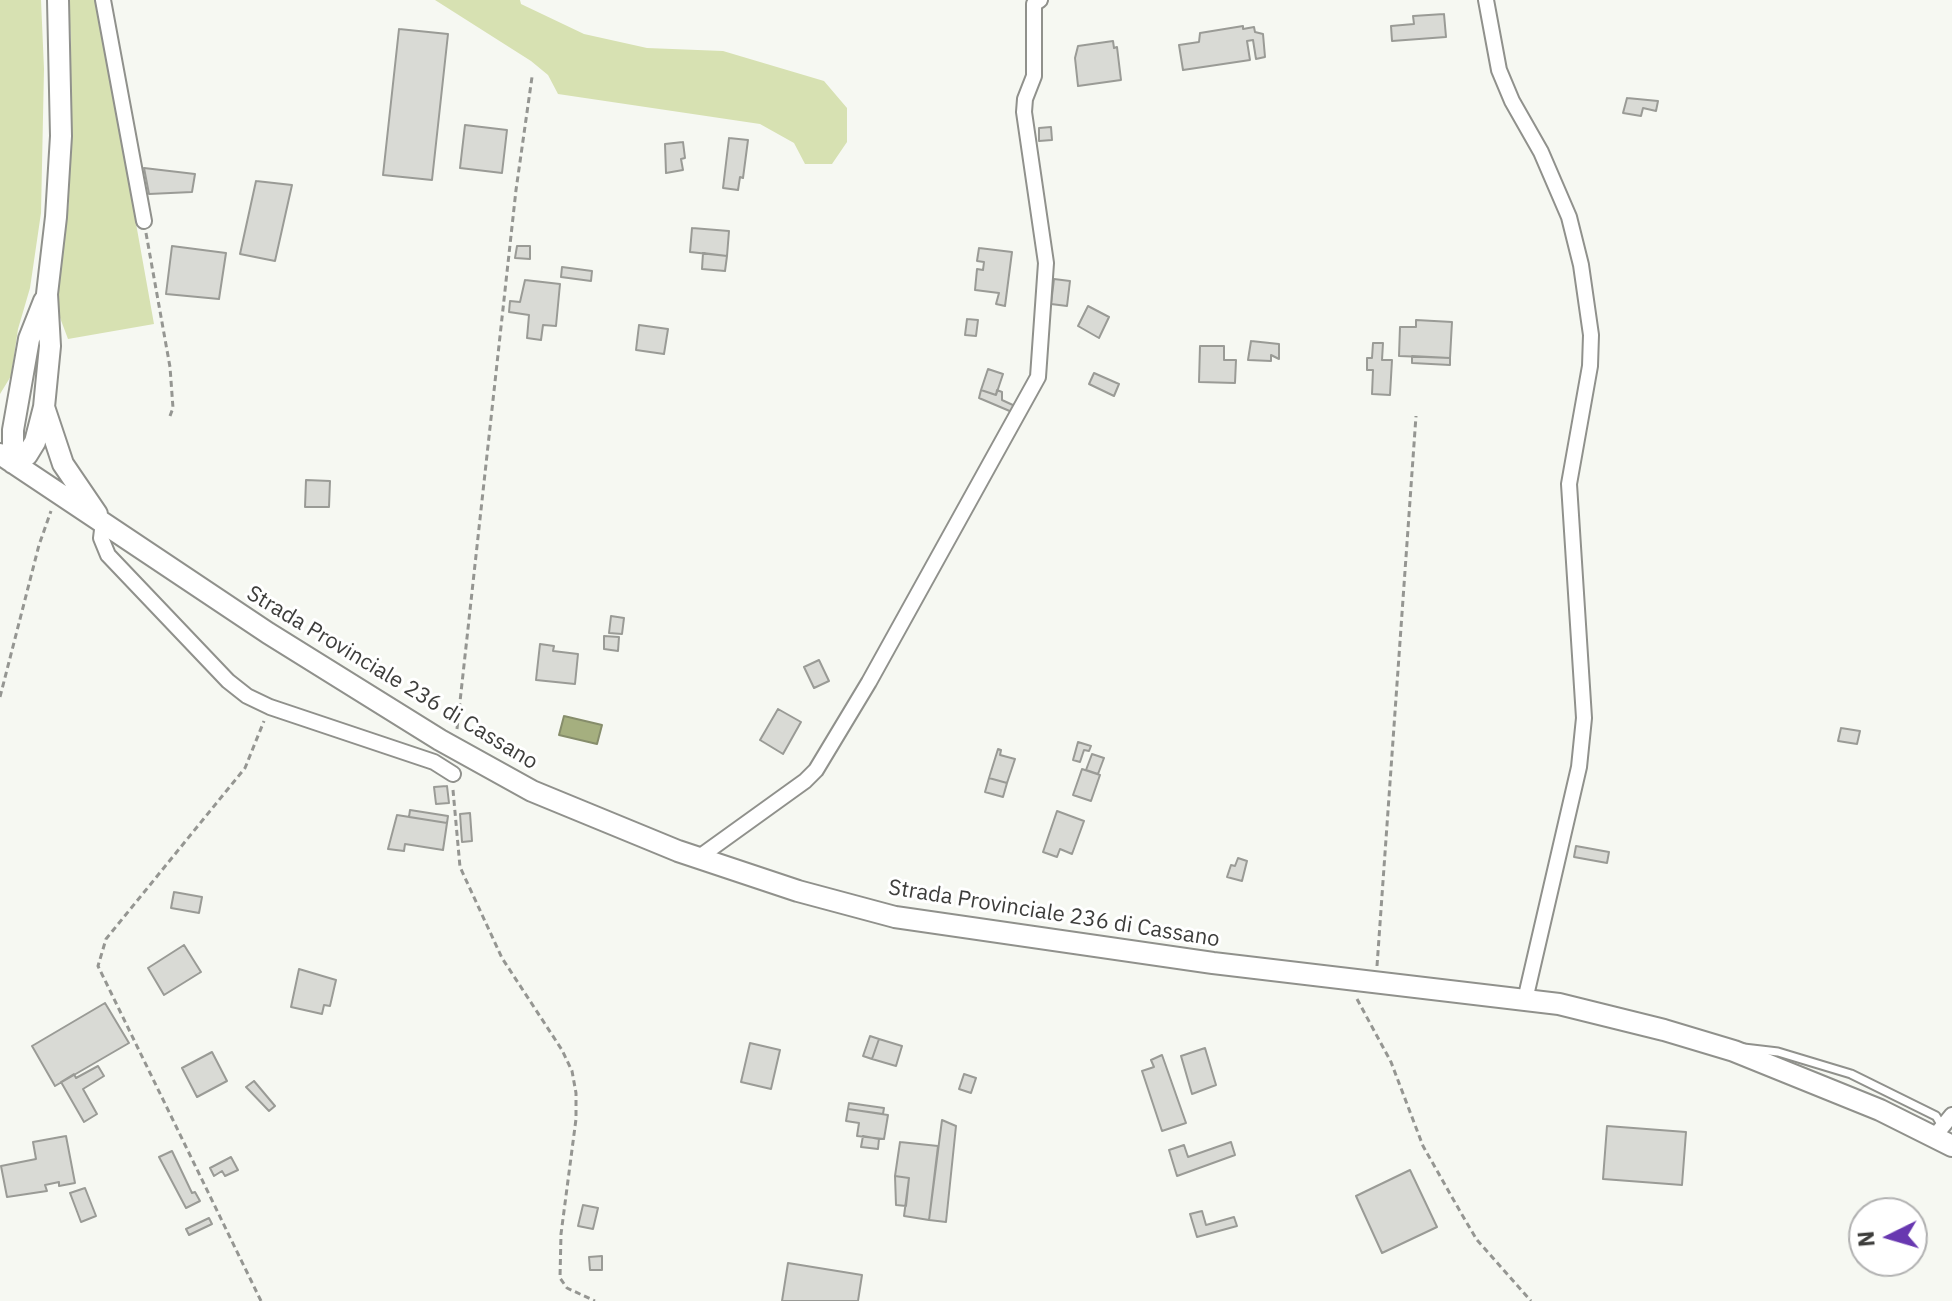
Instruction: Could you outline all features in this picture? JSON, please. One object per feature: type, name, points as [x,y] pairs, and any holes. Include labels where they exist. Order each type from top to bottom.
[{"type":"main road","points":[[47,294],[29,339],[6,458],[27,455],[35,442],[44,407],[50,346],[47,294],[61,136],[58,0]]},
{"type":"main road","points":[[0,410],[21,393]]},
{"type":"main road","points":[[44,407],[63,464],[103,522]]},
{"type":"main road","name":"Strada Provinciale 236 di Cassano","points":[[6,458],[268,633],[449,745],[532,791],[698,858],[798,891],[895,917],[1166,956],[1559,1004],[1734,1051],[1880,1110],[1945,1131]]},
{"type":"street","points":[[103,0],[144,221]]},
{"type":"street","points":[[698,858],[816,770],[869,682],[1038,377],[1046,263],[1024,112],[1025,99],[1034,76],[1034,4],[1040,0]]},
{"type":"street","points":[[1486,0],[1499,70],[1512,101],[1541,152],[1569,217],[1581,265],[1591,335],[1590,366],[1569,484],[1582,663],[1583,730],[1576,782],[1525,1000]]},
{"type":"street","points":[[103,522],[101,538],[108,555],[228,681],[247,696],[270,707],[434,762],[453,774]]},
{"type":"path","points":[[449,745],[457,729],[516,190],[532,77]]},
{"type":"path","points":[[144,221],[170,367],[173,408],[170,416]]},
{"type":"path","points":[[1376,982],[1416,416]]},
{"type":"path","points":[[0,697],[39,545],[57,492]]},
{"type":"path","points":[[261,1301],[98,966],[106,939],[245,768],[270,707]]},
{"type":"path","points":[[453,774],[453,813],[460,867],[502,958],[562,1050],[572,1071],[576,1119],[559,1270],[567,1288],[595,1301]]},
{"type":"path","points":[[1346,978],[1391,1062],[1423,1146],[1461,1213],[1477,1240],[1531,1301]]},
{"type":"shaded area","points":[[0,0],[41,0],[44,69],[41,213],[30,288],[18,329],[11,376],[0,394]]},
{"type":"shaded area","points":[[68,0],[96,0],[154,324],[68,339],[59,315],[59,279],[69,202],[71,40]]},
{"type":"shaded area","points":[[435,0],[520,0],[521,4],[584,34],[647,48],[723,51],[824,81],[847,108],[847,142],[832,164],[805,164],[794,143],[760,124],[558,94],[548,75],[531,61]]},
{"type":"shaded area","points":[[564,716],[602,725],[597,744],[559,735]]},
{"type":"building","points":[[1444,14],[1446,37],[1392,41],[1391,26],[1414,24],[1413,16]]},
{"type":"building","points":[[1243,26],[1243,29],[1254,27],[1255,32],[1263,34],[1265,57],[1256,59],[1253,40],[1247,41],[1250,60],[1183,70],[1179,45],[1199,42],[1200,33]]},
{"type":"building","points":[[399,29],[448,34],[432,180],[383,175]]},
{"type":"building","points":[[1113,41],[1114,48],[1117,47],[1121,80],[1078,86],[1075,58],[1078,46]]},
{"type":"building","points":[[1627,98],[1658,101],[1656,111],[1643,108],[1641,116],[1623,113]]},
{"type":"building","points":[[465,125],[507,130],[502,173],[460,168]]},
{"type":"building","points":[[1051,127],[1052,140],[1039,141],[1039,128]]},
{"type":"building","points":[[729,138],[748,140],[743,178],[740,177],[738,190],[723,188]]},
{"type":"building","points":[[683,142],[683,170],[666,173],[665,144]]},
{"type":"building","points":[[144,168],[195,174],[192,192],[149,194]]},
{"type":"building","points":[[256,181],[292,185],[275,261],[240,254]]},
{"type":"building","points":[[692,228],[729,231],[727,256],[690,252]]},
{"type":"building","points":[[172,246],[226,253],[219,299],[166,294]]},
{"type":"building","points":[[517,246],[530,246],[530,259],[515,258]]},
{"type":"building","points":[[979,248],[1012,252],[1005,306],[996,304],[999,293],[975,290],[977,269],[983,270],[984,262],[977,261]]},
{"type":"building","points":[[703,253],[727,256],[725,271],[702,269]]},
{"type":"building","points":[[562,267],[592,271],[591,281],[561,277]]},
{"type":"building","points":[[1054,279],[1070,281],[1067,306],[1051,304]]},
{"type":"building","points":[[525,280],[560,284],[556,326],[543,325],[541,340],[527,338],[529,315],[509,312],[510,301],[520,302]]},
{"type":"building","points":[[1088,306],[1109,317],[1099,338],[1078,326]]},
{"type":"building","points":[[967,319],[978,320],[976,336],[965,335]]},
{"type":"building","points":[[1416,320],[1452,322],[1450,358],[1399,356],[1400,327],[1416,327]]},
{"type":"building","points":[[639,325],[668,329],[664,354],[636,350]]},
{"type":"building","points":[[1251,341],[1279,344],[1279,359],[1271,355],[1271,361],[1248,360]]},
{"type":"building","points":[[1373,343],[1383,343],[1382,360],[1392,360],[1390,395],[1372,394],[1373,370],[1367,370],[1367,358],[1372,358]]},
{"type":"building","points":[[1200,346],[1224,346],[1224,360],[1236,360],[1235,383],[1199,382]]},
{"type":"building","points":[[1412,356],[1450,358],[1450,365],[1412,363]]},
{"type":"building","points":[[988,369],[1003,374],[996,395],[981,390]]},
{"type":"building","points":[[1094,373],[1119,384],[1114,396],[1089,384]]},
{"type":"building","points":[[981,390],[996,395],[997,390],[1002,392],[1002,400],[1015,406],[1012,412],[979,398]]},
{"type":"building","points":[[306,480],[330,481],[329,507],[305,507]]},
{"type":"building","points":[[611,616],[624,618],[622,634],[609,633]]},
{"type":"building","points":[[604,636],[619,637],[618,651],[604,649]]},
{"type":"building","points":[[540,644],[554,646],[553,651],[578,654],[575,684],[536,680]]},
{"type":"building","points":[[819,660],[829,681],[814,688],[804,667]]},
{"type":"building","points":[[778,709],[801,722],[783,754],[760,740]]},
{"type":"building","points":[[1841,728],[1860,731],[1857,744],[1838,741]]},
{"type":"building","points":[[1078,742],[1091,746],[1089,751],[1084,750],[1080,762],[1073,760]]},
{"type":"building","points":[[998,749],[1001,750],[1000,755],[1015,759],[1007,783],[989,778]]},
{"type":"building","points":[[1092,754],[1104,758],[1098,774],[1086,770]]},
{"type":"building","points":[[1082,769],[1100,775],[1091,801],[1073,795]]},
{"type":"building","points":[[989,778],[1007,783],[1003,797],[985,792]]},
{"type":"building","points":[[447,786],[449,803],[436,804],[434,787]]},
{"type":"building","points":[[410,810],[448,816],[447,823],[409,817]]},
{"type":"building","points":[[1057,811],[1084,821],[1072,854],[1060,849],[1057,857],[1043,852]]},
{"type":"building","points":[[470,813],[472,841],[462,842],[460,814]]},
{"type":"building","points":[[397,815],[447,823],[443,850],[405,844],[404,851],[388,849]]},
{"type":"building","points":[[1576,846],[1609,852],[1607,863],[1574,857]]},
{"type":"building","points":[[1238,858],[1247,861],[1242,881],[1227,877],[1231,865],[1235,866]]},
{"type":"building","points":[[174,892],[202,897],[199,913],[171,908]]},
{"type":"building","points":[[184,945],[201,972],[164,995],[148,968]]},
{"type":"building","points":[[299,969],[336,980],[330,1006],[324,1005],[322,1014],[291,1007]]},
{"type":"building","points":[[105,1003],[129,1043],[55,1086],[32,1046]]},
{"type":"building","points":[[870,1036],[879,1039],[872,1059],[863,1056]]},
{"type":"building","points":[[879,1039],[902,1046],[896,1066],[872,1059]]},
{"type":"building","points":[[750,1043],[780,1050],[771,1089],[741,1082]]},
{"type":"building","points":[[1205,1048],[1216,1085],[1192,1094],[1181,1056]]},
{"type":"building","points":[[212,1052],[227,1081],[197,1097],[182,1068]]},
{"type":"building","points":[[1162,1055],[1186,1123],[1162,1131],[1142,1071],[1154,1067],[1151,1060]]},
{"type":"building","points":[[98,1066],[104,1076],[83,1089],[97,1114],[84,1122],[61,1082]]},
{"type":"building","points":[[964,1074],[976,1078],[971,1093],[959,1089]]},
{"type":"building","points":[[254,1081],[275,1106],[269,1111],[246,1087]]},
{"type":"building","points":[[849,1103],[884,1108],[883,1114],[848,1109]]},
{"type":"building","points":[[848,1109],[888,1115],[884,1139],[857,1136],[859,1123],[846,1121]]},
{"type":"building","points":[[942,1120],[956,1126],[946,1222],[929,1220]]},
{"type":"building","points":[[1607,1126],[1686,1132],[1682,1185],[1603,1179]]},
{"type":"building","points":[[66,1136],[75,1183],[59,1186],[59,1182],[45,1185],[47,1191],[7,1197],[1,1166],[36,1159],[33,1142]]},
{"type":"building","points":[[863,1136],[879,1139],[878,1149],[861,1147]]},
{"type":"building","points":[[900,1142],[938,1146],[929,1220],[904,1216],[909,1178],[895,1176]]},
{"type":"building","points":[[1231,1142],[1235,1155],[1177,1176],[1169,1150],[1184,1145],[1188,1157]]},
{"type":"building","points":[[172,1151],[192,1193],[195,1192],[200,1201],[186,1208],[159,1157]]},
{"type":"building","points":[[231,1157],[238,1170],[225,1176],[222,1171],[214,1176],[210,1168]]},
{"type":"building","points":[[1410,1170],[1437,1227],[1382,1253],[1356,1196]]},
{"type":"building","points":[[895,1176],[909,1178],[906,1206],[896,1205]]},
{"type":"building","points":[[85,1188],[96,1216],[81,1222],[70,1193]]},
{"type":"building","points":[[583,1205],[598,1208],[593,1229],[578,1226]]},
{"type":"building","points":[[1202,1211],[1206,1225],[1234,1217],[1237,1226],[1197,1237],[1190,1214]]},
{"type":"building","points":[[209,1218],[212,1224],[189,1235],[186,1229]]},
{"type":"building","points":[[602,1256],[602,1270],[590,1270],[589,1257]]},
{"type":"building","points":[[788,1263],[862,1275],[858,1301],[782,1301]]}]
